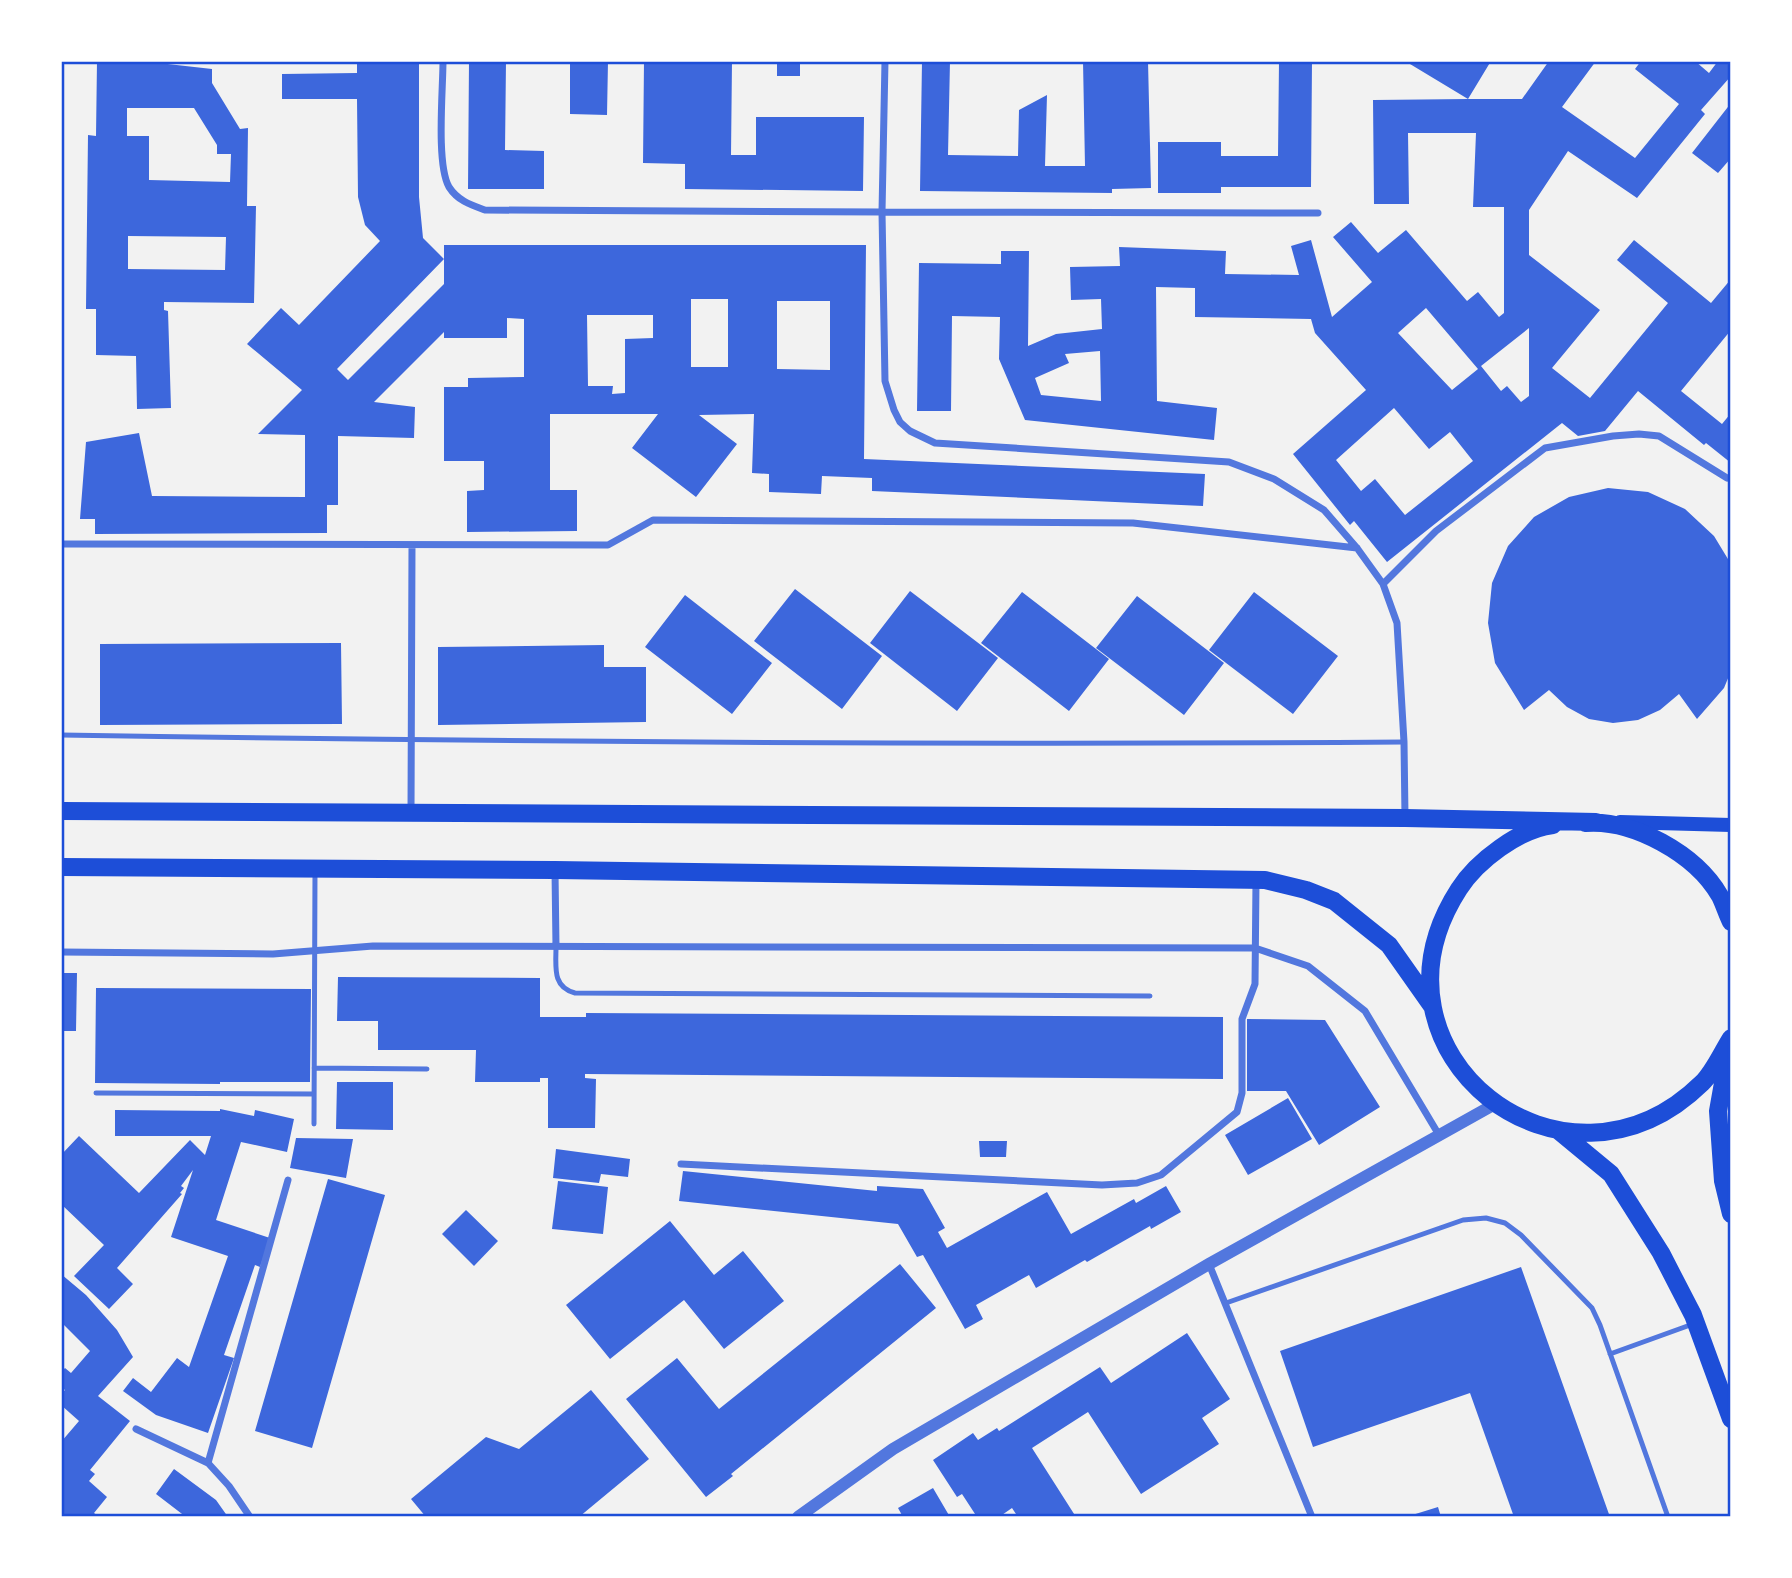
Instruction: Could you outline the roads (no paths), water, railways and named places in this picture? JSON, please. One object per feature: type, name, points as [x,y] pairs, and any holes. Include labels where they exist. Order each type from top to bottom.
[{"type":"main road","points":[[61,811],[1405,818],[1731,825]]},
{"type":"main road","points":[[1731,922],[1719,895],[1686,858],[1644,833],[1596,822],[1549,826],[1505,844],[1469,874],[1443,913],[1430,959],[1432,1006],[1445,1046],[1469,1082],[1495,1104],[1525,1121],[1559,1131],[1612,1132],[1662,1114],[1703,1082],[1731,1039]]},
{"type":"main road","points":[[61,867],[555,870],[1256,880],[1306,890],[1334,901],[1389,945],[1432,1006]]},
{"type":"main road","points":[[1731,1039],[1718,1111],[1723,1181],[1731,1214]]},
{"type":"main road","points":[[1559,1131],[1611,1174],[1661,1253],[1696,1323],[1731,1419]]},
{"type":"street","points":[[443,61],[443,170],[450,188],[464,203],[485,209],[1318,214]]},
{"type":"street","points":[[885,61],[882,212],[885,381],[900,422],[910,431],[935,443],[1229,462],[1274,479],[1324,510],[1357,548],[1383,584],[1397,623],[1404,742],[1405,818]]},
{"type":"street","points":[[1383,584],[1436,531],[1545,448],[1613,436],[1659,436],[1727,478]]},
{"type":"street","points":[[61,544],[608,545],[653,520],[666,520],[1133,523],[1357,548]]},
{"type":"street","points":[[411,812],[412,545]]},
{"type":"street","points":[[555,870],[556,947]]},
{"type":"street","points":[[681,1164],[1102,1185],[1137,1183],[1161,1175],[1237,1112],[1242,1093],[1242,1019],[1255,984],[1256,880]]},
{"type":"street","points":[[61,952],[273,954],[373,946],[1255,948],[1308,966],[1365,1011],[1439,1135]]},
{"type":"street","points":[[798,1517],[893,1449],[1209,1264],[1495,1104]]},
{"type":"street","points":[[208,1463],[288,1180]]},
{"type":"street","points":[[1209,1264],[1312,1517]]},
{"type":"street","points":[[136,1429],[208,1463],[229,1486],[250,1517]]},
{"type":"lane","points":[[61,735],[986,745],[1404,742]]},
{"type":"lane","points":[[314,1124],[316,868]]},
{"type":"lane","points":[[556,947],[558,983],[565,990],[575,993],[1150,996]]},
{"type":"lane","points":[[314,1068],[427,1069]]},
{"type":"lane","points":[[96,1093],[314,1094]]},
{"type":"lane","points":[[1226,1303],[1463,1220],[1486,1218],[1505,1223],[1521,1235],[1592,1308],[1668,1517]]},
{"type":"lane","points":[[1610,1354],[1696,1323]]}]
